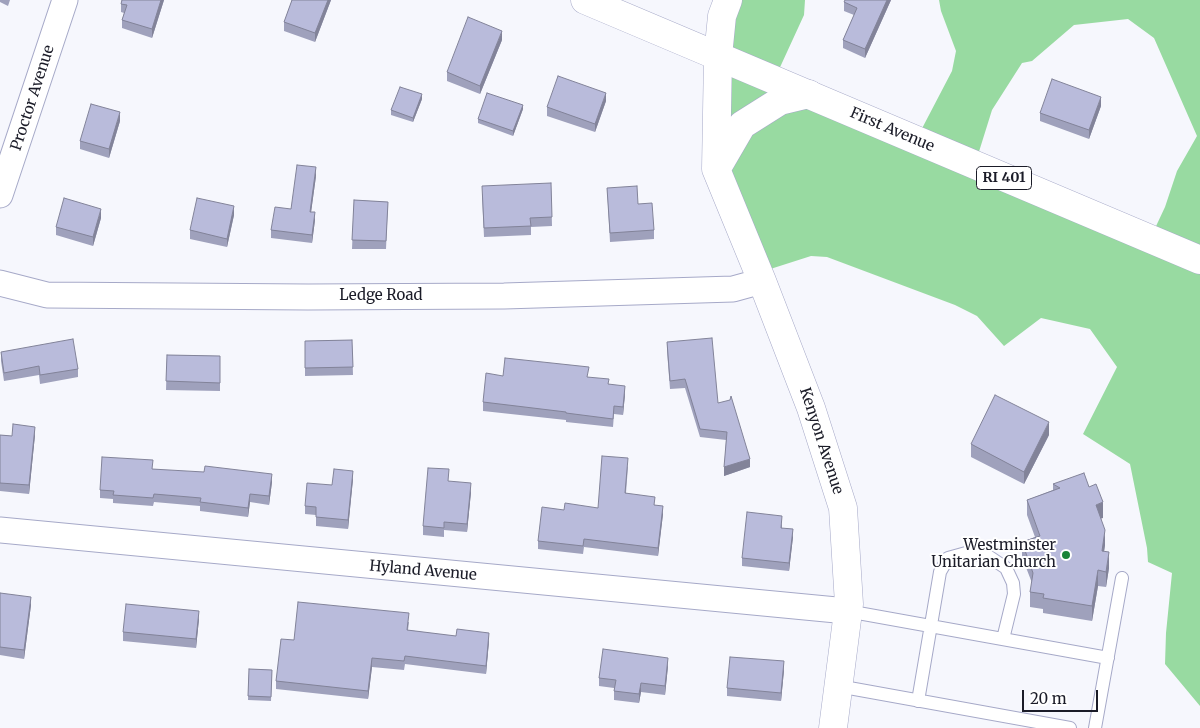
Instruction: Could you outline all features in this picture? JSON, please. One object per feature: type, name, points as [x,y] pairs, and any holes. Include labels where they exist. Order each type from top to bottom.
[{"type":"street","name":"Proctor Avenue","points":[[0,196],[65,0]]},
{"type":"street","name":"First Avenue","points":[[585,0],[1200,260]]},
{"type":"street","name":"Kenyon Avenue","points":[[728,0],[722,16],[718,56],[716,169],[811,408],[843,508],[849,604],[833,728]]},
{"type":"street","points":[[716,169],[742,125],[780,101],[809,94]]},
{"type":"street","name":"Ledge Road","points":[[0,283],[47,294],[318,297],[504,296],[724,289],[762,281]]},
{"type":"street","name":"Hyland Avenue","points":[[0,530],[847,611]]},
{"type":"lane","points":[[918,701],[940,572],[948,558],[966,552],[988,556],[1006,568],[1013,583],[1014,594],[1003,639]]},
{"type":"lane","points":[[1095,728],[1122,578]]},
{"type":"lane","points":[[847,611],[1108,658]]},
{"type":"lane","points":[[838,686],[1070,728]]},
{"type":"green space","points":[[730,0],[805,0],[804,15],[776,76],[917,138],[952,71],[956,51],[941,11],[939,0],[1200,0],[1200,706],[1165,664],[1172,573],[1148,562],[1147,548],[1130,464],[1083,434],[1117,367],[1090,329],[1041,318],[1004,346],[977,316],[955,305],[827,257],[811,256],[761,272],[723,159]],"holes":[[[1128,19],[1154,38],[1197,136],[1177,171],[1165,207],[1150,239],[977,158],[992,110],[1022,63],[1032,61],[1074,25]]]},
{"type":"building","points":[[122,0],[161,0],[152,29],[122,20],[127,5],[121,4]]},
{"type":"building","points":[[292,0],[328,0],[315,33],[284,22]]},
{"type":"building","points":[[845,0],[887,0],[865,49],[843,40],[857,8],[844,2]]},
{"type":"building","points":[[468,17],[502,31],[480,86],[447,72]]},
{"type":"building","points":[[558,76],[606,93],[595,124],[547,107]]},
{"type":"building","points":[[1052,79],[1101,97],[1089,130],[1040,113]]},
{"type":"building","points":[[400,87],[422,94],[413,118],[391,110]]},
{"type":"building","points":[[487,93],[523,105],[513,131],[478,119]]},
{"type":"building","points":[[91,104],[120,112],[109,149],[80,141]]},
{"type":"building","points":[[297,165],[316,167],[310,212],[315,212],[312,235],[271,230],[275,207],[291,209]]},
{"type":"building","points":[[551,183],[552,217],[530,218],[531,226],[484,228],[482,186]]},
{"type":"building","points":[[637,186],[638,204],[652,203],[654,230],[610,233],[607,188]]},
{"type":"building","points":[[64,198],[101,209],[93,237],[56,227]]},
{"type":"building","points":[[197,198],[234,206],[227,239],[190,230]]},
{"type":"building","points":[[354,200],[388,202],[386,241],[352,240]]},
{"type":"building","points":[[712,338],[718,403],[730,400],[731,396],[750,459],[724,467],[727,432],[700,429],[685,379],[670,381],[667,342]]},
{"type":"building","points":[[73,339],[78,369],[40,375],[39,366],[4,373],[1,352]]},
{"type":"building","points":[[352,340],[353,367],[305,368],[305,341]]},
{"type":"building","points":[[167,355],[220,356],[220,383],[166,381]]},
{"type":"building","points":[[505,358],[589,367],[587,377],[609,379],[608,384],[625,386],[623,407],[614,406],[613,419],[483,402],[486,373],[503,376]]},
{"type":"building","points":[[995,395],[1049,422],[1024,472],[971,444]]},
{"type":"building","points":[[13,424],[35,427],[29,485],[0,483],[0,435],[12,436]]},
{"type":"building","points":[[602,456],[628,458],[625,493],[655,497],[654,505],[663,506],[658,548],[584,539],[583,546],[538,541],[542,507],[564,510],[565,503],[598,508]]},
{"type":"building","points":[[102,457],[153,460],[152,469],[204,472],[205,466],[272,474],[269,496],[250,494],[248,508],[200,502],[201,498],[154,494],[153,498],[113,495],[114,491],[100,490]]},
{"type":"building","points":[[428,468],[449,469],[448,481],[471,483],[467,524],[444,522],[444,528],[423,526]]},
{"type":"building","points":[[334,469],[353,471],[348,520],[316,517],[316,507],[305,506],[307,483],[332,485]]},
{"type":"building","name":"Westminster Unitarian Church","points":[[1084,473],[1089,487],[1096,484],[1103,502],[1096,505],[1105,530],[1102,551],[1109,552],[1106,572],[1098,570],[1092,606],[1043,598],[1044,594],[1030,592],[1033,573],[1022,542],[1040,536],[1027,500],[1060,488],[1053,484]]},
{"type":"building","points":[[747,512],[782,516],[781,528],[793,529],[789,563],[742,558]]},
{"type":"building","points":[[0,593],[31,597],[24,650],[0,647]]},
{"type":"building","points":[[298,602],[409,613],[407,630],[456,636],[457,629],[489,633],[486,666],[405,656],[404,661],[372,658],[368,691],[276,681],[281,639],[294,640]]},
{"type":"building","points":[[126,604],[199,611],[196,639],[123,632]]},
{"type":"building","points":[[603,649],[668,658],[665,686],[641,683],[639,694],[614,691],[616,680],[599,678]]},
{"type":"building","points":[[730,657],[784,661],[781,693],[727,688]]},
{"type":"building","points":[[249,669],[272,670],[271,697],[248,696]]},
{"type":"place","name":"Westminster Unitarian Church","points":[[1066,555]]}]
